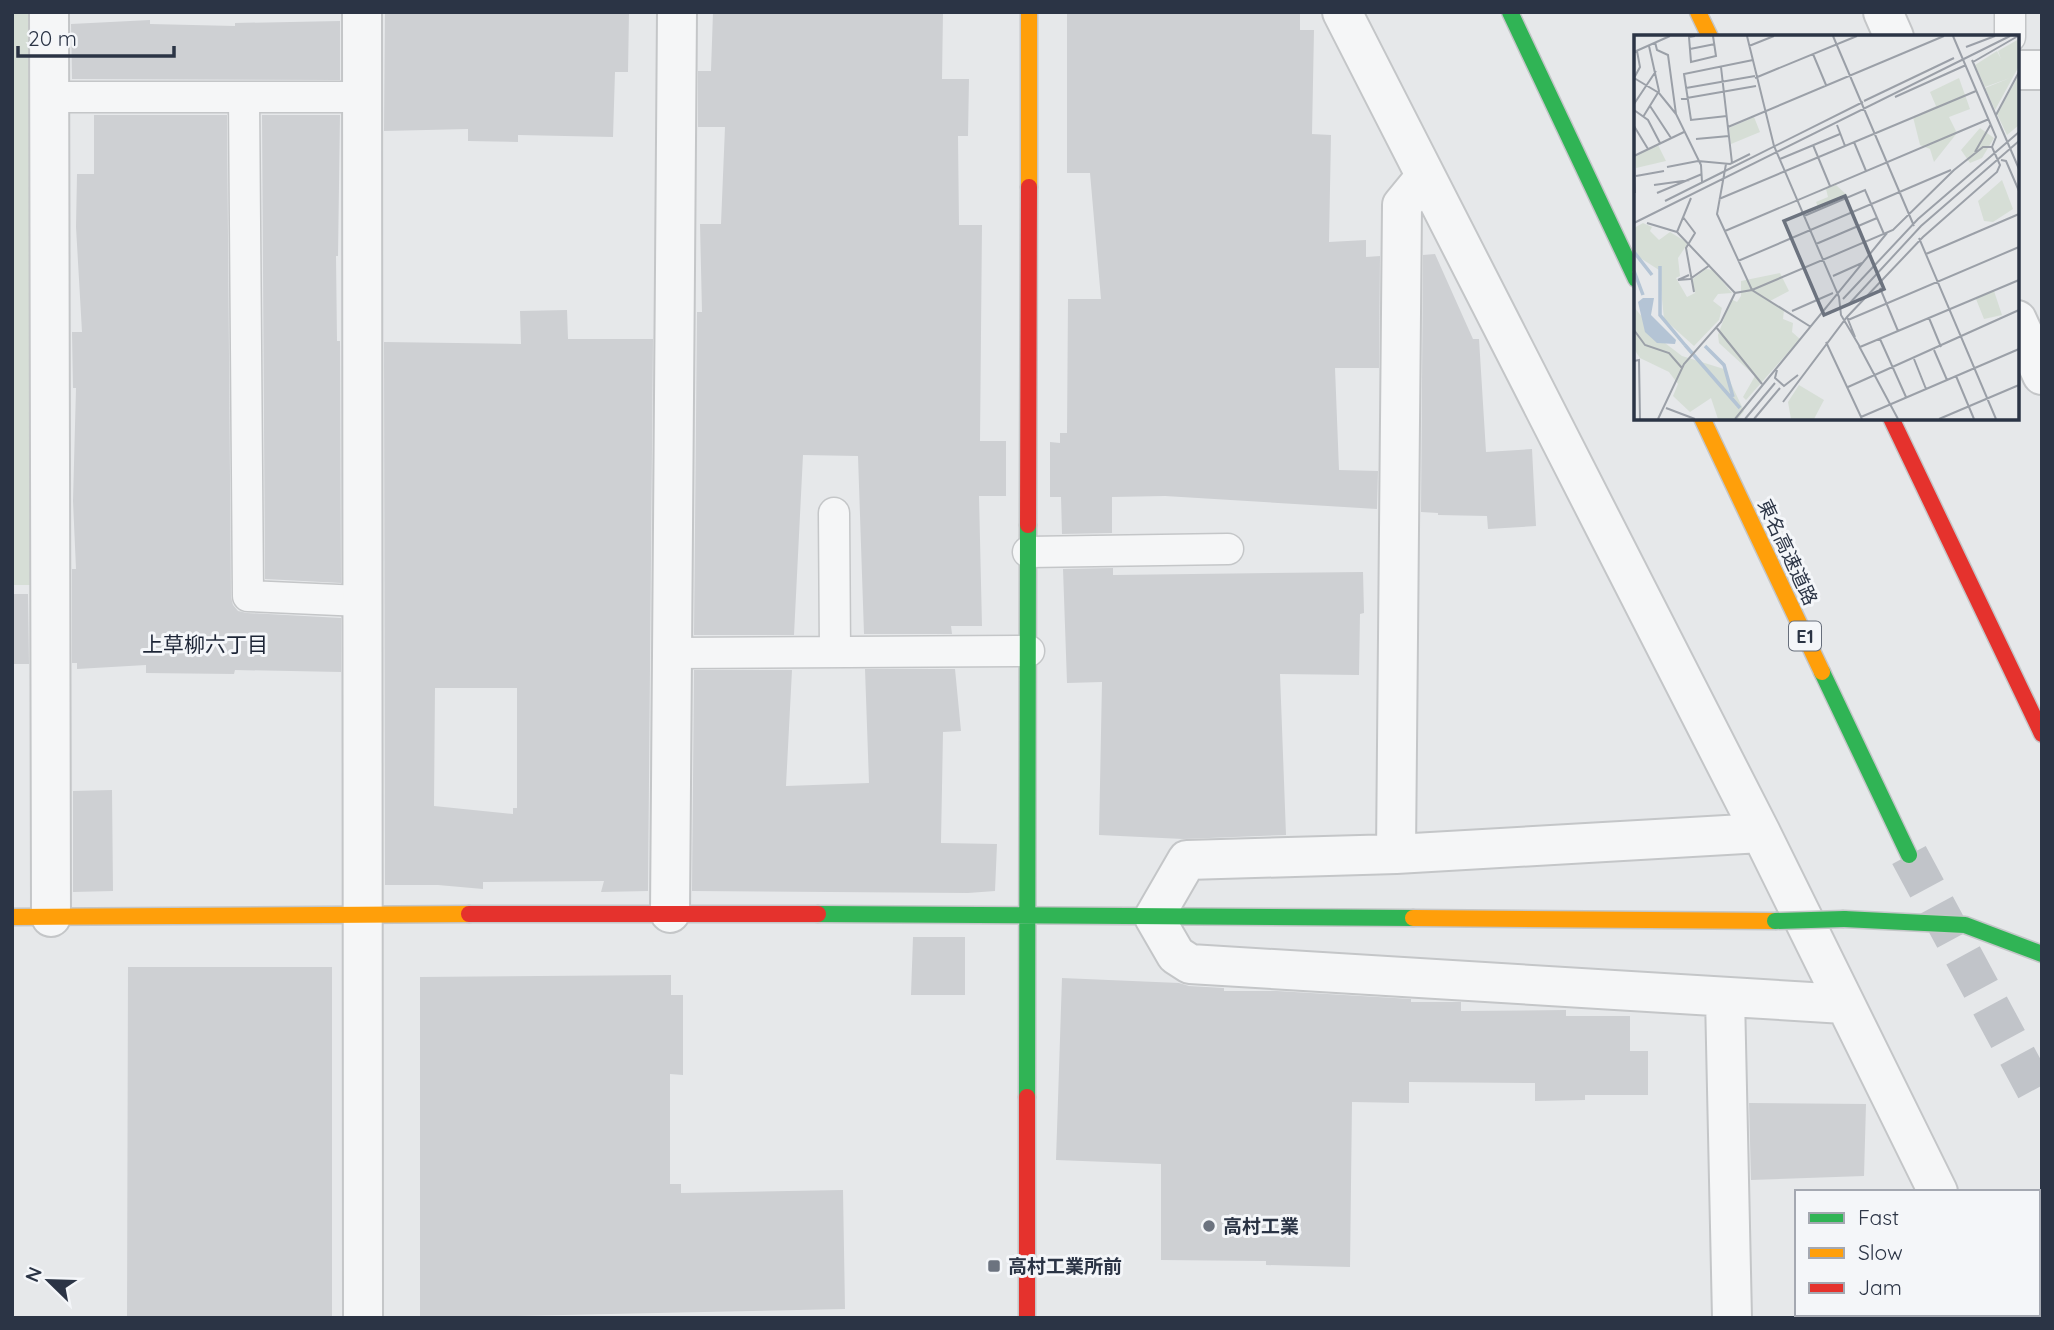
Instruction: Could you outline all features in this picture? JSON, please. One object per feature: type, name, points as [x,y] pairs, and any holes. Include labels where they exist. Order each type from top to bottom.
[{"type":"main road","points":[[1027,1318],[1029,12]]},
{"type":"main road","points":[[1510,12],[1634,275]]},
{"type":"main road","name":"東名高速道路","points":[[1703,420],[1909,855]]},
{"type":"main road","points":[[1892,420],[2042,734]]},
{"type":"main road","points":[[12,917],[361,913],[1775,921],[1844,919],[1965,925],[2042,954]]},
{"type":"street","points":[[49,12],[51,917]]},
{"type":"street","points":[[362,12],[363,1318]]},
{"type":"street","points":[[670,914],[677,12]]},
{"type":"street","points":[[1342,12],[1424,177],[1762,833],[1937,1190]]},
{"type":"street","points":[[1884,12],[1893,35]]},
{"type":"street","points":[[2019,70],[2042,70]]},
{"type":"street","points":[[1396,855],[1402,205],[1424,177]]},
{"type":"street","points":[[2019,324],[2042,376]]},
{"type":"street","points":[[1762,833],[1396,855],[1187,860],[1154,917],[1176,955],[1191,964],[1844,1004]]},
{"type":"street","points":[[1725,996],[1732,1318]]},
{"type":"lane","points":[[2010,12],[2010,35]]},
{"type":"lane","points":[[50,97],[362,97]]},
{"type":"lane","points":[[244,97],[248,596],[361,601]]},
{"type":"lane","points":[[834,513],[835,652]]},
{"type":"lane","points":[[1028,552],[1228,549]]},
{"type":"lane","points":[[672,653],[1029,651]]},
{"type":"shaded area","points":[[12,12],[31,12],[33,585],[12,585]]},
{"type":"building","points":[[385,12],[629,12],[628,72],[615,72],[613,137],[518,135],[518,142],[468,141],[468,129],[384,131]]},
{"type":"building","points":[[713,12],[943,12],[942,79],[969,79],[968,136],[958,136],[959,225],[982,225],[980,441],[1006,441],[1006,496],[979,496],[982,626],[951,626],[952,634],[864,634],[858,456],[803,455],[794,635],[694,635],[697,312],[702,312],[700,224],[721,224],[725,127],[698,127],[698,71],[711,71]]},
{"type":"building","points":[[1067,12],[1300,12],[1300,30],[1314,30],[1312,134],[1331,135],[1329,242],[1366,240],[1366,257],[1380,256],[1379,368],[1335,368],[1339,470],[1378,471],[1377,509],[1165,496],[1112,497],[1112,533],[1062,534],[1061,497],[1050,497],[1050,442],[1060,443],[1060,433],[1067,433],[1068,299],[1101,299],[1090,173],[1067,173]]},
{"type":"building","points":[[150,20],[150,24],[235,26],[235,23],[340,21],[340,80],[72,79],[71,24]]},
{"type":"building","points":[[94,115],[227,115],[231,597],[238,611],[247,613],[341,618],[341,672],[235,670],[234,674],[146,673],[146,665],[77,669],[77,663],[72,663],[72,569],[76,569],[73,501],[76,388],[73,388],[72,332],[82,332],[76,227],[77,174],[94,174]]},
{"type":"building","points":[[262,115],[340,115],[336,256],[337,341],[340,341],[341,583],[265,579]]},
{"type":"building","points":[[1435,254],[1473,339],[1479,339],[1486,452],[1532,449],[1536,526],[1488,529],[1487,516],[1421,512],[1423,255]]},
{"type":"building","points":[[567,310],[568,339],[653,339],[648,891],[601,892],[604,881],[483,882],[483,889],[438,885],[385,885],[384,342],[521,344],[520,311]],"holes":[[[435,688],[517,688],[517,808],[513,808],[513,814],[434,806]]]},
{"type":"building","points":[[1113,568],[1113,575],[1363,572],[1364,613],[1360,614],[1359,675],[1280,674],[1286,835],[1183,839],[1099,835],[1102,682],[1067,683],[1063,569]]},
{"type":"building","points":[[12,594],[28,594],[29,664],[12,664]]},
{"type":"building","points":[[865,669],[955,669],[961,731],[943,732],[941,843],[997,844],[995,891],[692,891],[694,670],[792,670],[786,786],[869,783]]},
{"type":"building","points":[[112,790],[113,891],[73,892],[73,791]]},
{"type":"building","points":[[913,937],[965,937],[965,995],[911,995]]},
{"type":"building","points":[[128,967],[332,967],[332,1318],[127,1318]]},
{"type":"building","points":[[671,975],[671,995],[683,995],[683,1075],[670,1074],[670,1184],[681,1184],[681,1193],[843,1190],[845,1309],[420,1318],[420,977]]},
{"type":"building","points":[[1062,978],[1179,983],[1224,988],[1224,991],[1277,991],[1411,999],[1411,1002],[1461,1002],[1461,1011],[1566,1010],[1566,1016],[1630,1016],[1630,1051],[1648,1051],[1648,1095],[1585,1095],[1585,1100],[1535,1101],[1535,1083],[1409,1082],[1409,1103],[1352,1102],[1350,1267],[1266,1265],[1266,1261],[1161,1260],[1161,1164],[1056,1160]]},
{"type":"building","points":[[1749,1103],[1866,1104],[1864,1176],[1751,1180]]},
{"type":"tunnel","points":[[1909,855],[2042,1102]]},
{"type":"traffic: fast","points":[[1510,12],[1634,275]]},
{"type":"traffic: fast","points":[[1027,1097],[1028,525]]},
{"type":"traffic: fast","points":[[1822,672],[1909,855]]},
{"type":"traffic: fast","points":[[818,914],[1413,918]]},
{"type":"traffic: fast","points":[[1844,919],[1965,925],[2042,954]]},
{"type":"traffic: fast","points":[[1775,921],[1844,919]]},
{"type":"traffic: slow","points":[[1029,12],[1029,187]]},
{"type":"traffic: slow","points":[[1698,12],[1709,35]]},
{"type":"traffic: slow","points":[[1703,420],[1822,672]]},
{"type":"traffic: slow","points":[[12,917],[469,914]]},
{"type":"traffic: slow","points":[[1413,918],[1775,921]]},
{"type":"traffic: jam","points":[[1028,525],[1029,187]]},
{"type":"traffic: jam","points":[[1892,420],[2042,734]]},
{"type":"traffic: jam","points":[[469,914],[818,914]]},
{"type":"traffic: jam","points":[[1027,1097],[1027,1318]]},
{"type":"place","name":"高村工業","points":[[1209,1226]]},
{"type":"place","name":"高村工業所前","points":[[994,1266]]},
{"type":"district","name":"上草柳六丁目","points":[[205,644]]}]
